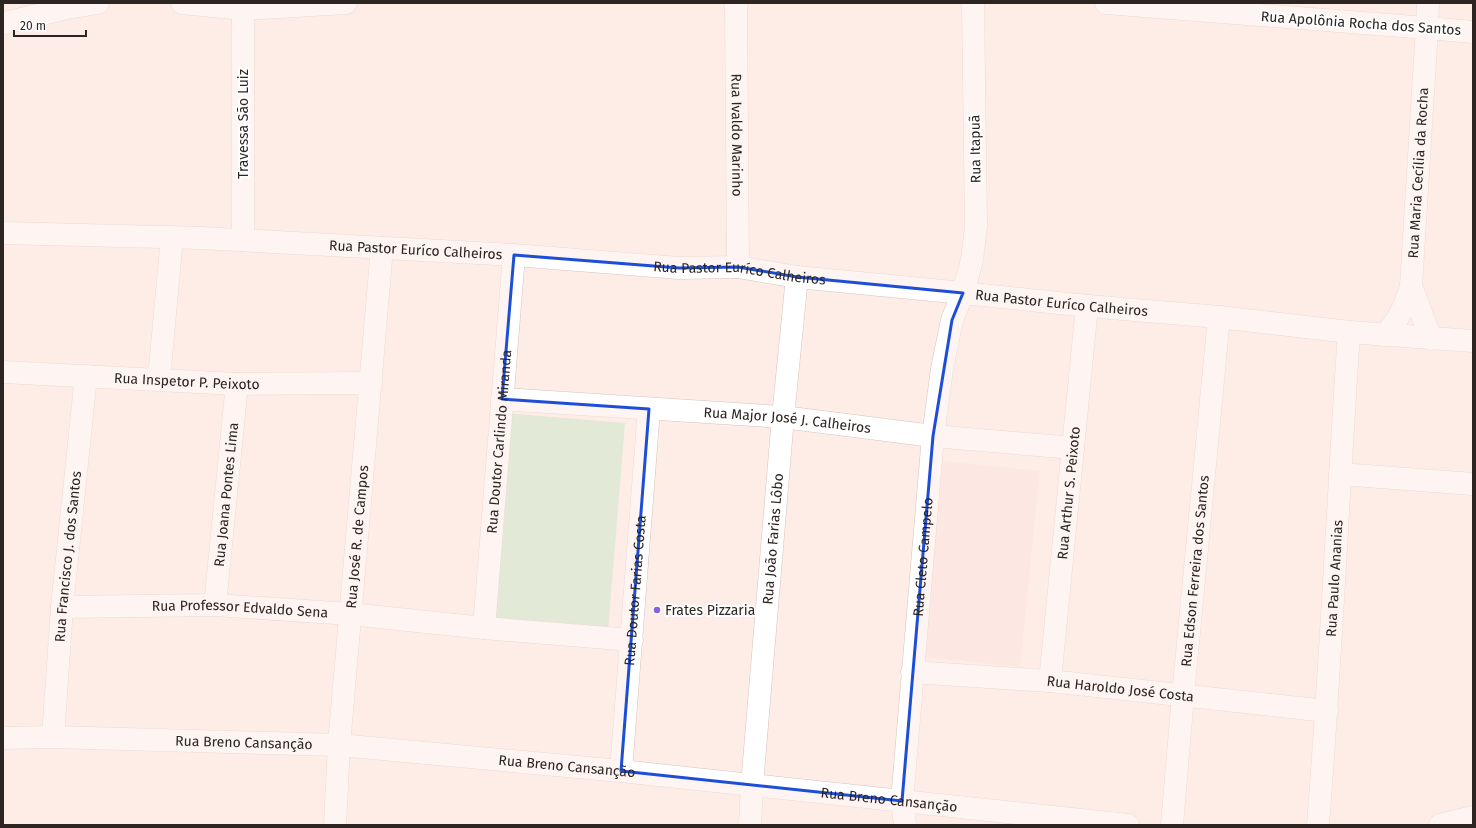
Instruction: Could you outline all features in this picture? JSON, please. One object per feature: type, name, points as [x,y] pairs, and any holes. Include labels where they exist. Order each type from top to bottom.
[{"type":"street","points":[[5,23],[67,8],[98,3]]},
{"type":"street","points":[[182,3],[243,9],[346,3]]},
{"type":"street","name":"Rua Ivaldo Marinho","points":[[736,3],[738,267]]},
{"type":"street","name":"Rua Itapuã","points":[[963,293],[972,260],[976,226],[973,3]]},
{"type":"street","name":"Rua Apolônia Rocha dos Santos","points":[[1106,3],[1473,32]]},
{"type":"street","name":"Rua Maria Cecília da Rocha","points":[[1428,3],[1411,286],[1430,339]]},
{"type":"street","name":"Travessa São Luiz","points":[[243,9],[243,240]]},
{"type":"street","name":"Rua Pastor Euríco Calheiros","points":[[3,233],[243,240],[514,255],[679,268],[738,267],[797,277],[1087,306],[1219,317],[1384,336],[1473,341]]},
{"type":"street","points":[[159,379],[172,237]]},
{"type":"street","name":"Rua José R. de Campos","points":[[335,825],[339,745],[382,248]]},
{"type":"street","name":"Rua Doutor Carlindo Miranda","points":[[484,628],[514,255]]},
{"type":"street","name":"Rua João Farias Lôbo","points":[[750,825],[752,785],[783,417],[797,277]]},
{"type":"street","points":[[1384,336],[1394,326],[1400,316],[1411,286]]},
{"type":"street","name":"Rua Cleto Campelo","points":[[905,825],[902,801],[933,436],[942,369],[952,320],[963,293]]},
{"type":"street","name":"Rua Arthur S. Peixoto","points":[[1050,681],[1087,306]]},
{"type":"street","name":"Rua Edson Ferreira dos Santos","points":[[1172,825],[1219,317]]},
{"type":"street","name":"Rua Paulo Ananias","points":[[1318,825],[1327,711],[1349,332]]},
{"type":"street","name":"Rua Inspetor P. Peixoto","points":[[3,372],[237,384],[371,383]]},
{"type":"street","name":"Rua Francisco J. dos Santos","points":[[53,737],[62,608],[86,376]]},
{"type":"street","name":"Rua Joana Pontes Lima","points":[[216,606],[237,384]]},
{"type":"street","name":"Rua Major José J. Calheiros","points":[[502,399],[783,417],[933,436],[1073,448]]},
{"type":"street","name":"Rua Doutor Farias Costa","points":[[621,771],[649,409]]},
{"type":"street","points":[[1340,474],[1473,484]]},
{"type":"street","name":"Rua Professor Edvaldo Sena","points":[[62,608],[216,606],[350,614],[484,628],[632,640]]},
{"type":"street","name":"Rua Haroldo José Costa","points":[[912,672],[1050,681],[1327,711]]},
{"type":"street","name":"Rua Breno Cansanção","points":[[3,738],[53,737],[339,745],[621,771],[1128,825]]},
{"type":"street","points":[[1440,825],[1473,817]]},
{"type":"highlighted area","points":[[514,255],[679,268],[738,267],[797,277],[963,293],[952,320],[933,436],[902,801],[621,771],[649,409],[502,399]]},
{"type":"shaded area","points":[[943,461],[1040,471],[1020,667],[923,657]]},
{"type":"green space","points":[[504,413],[625,423],[608,632],[487,622]]},
{"type":"place","name":"Frates Pizzaria","points":[[657,610]]}]
